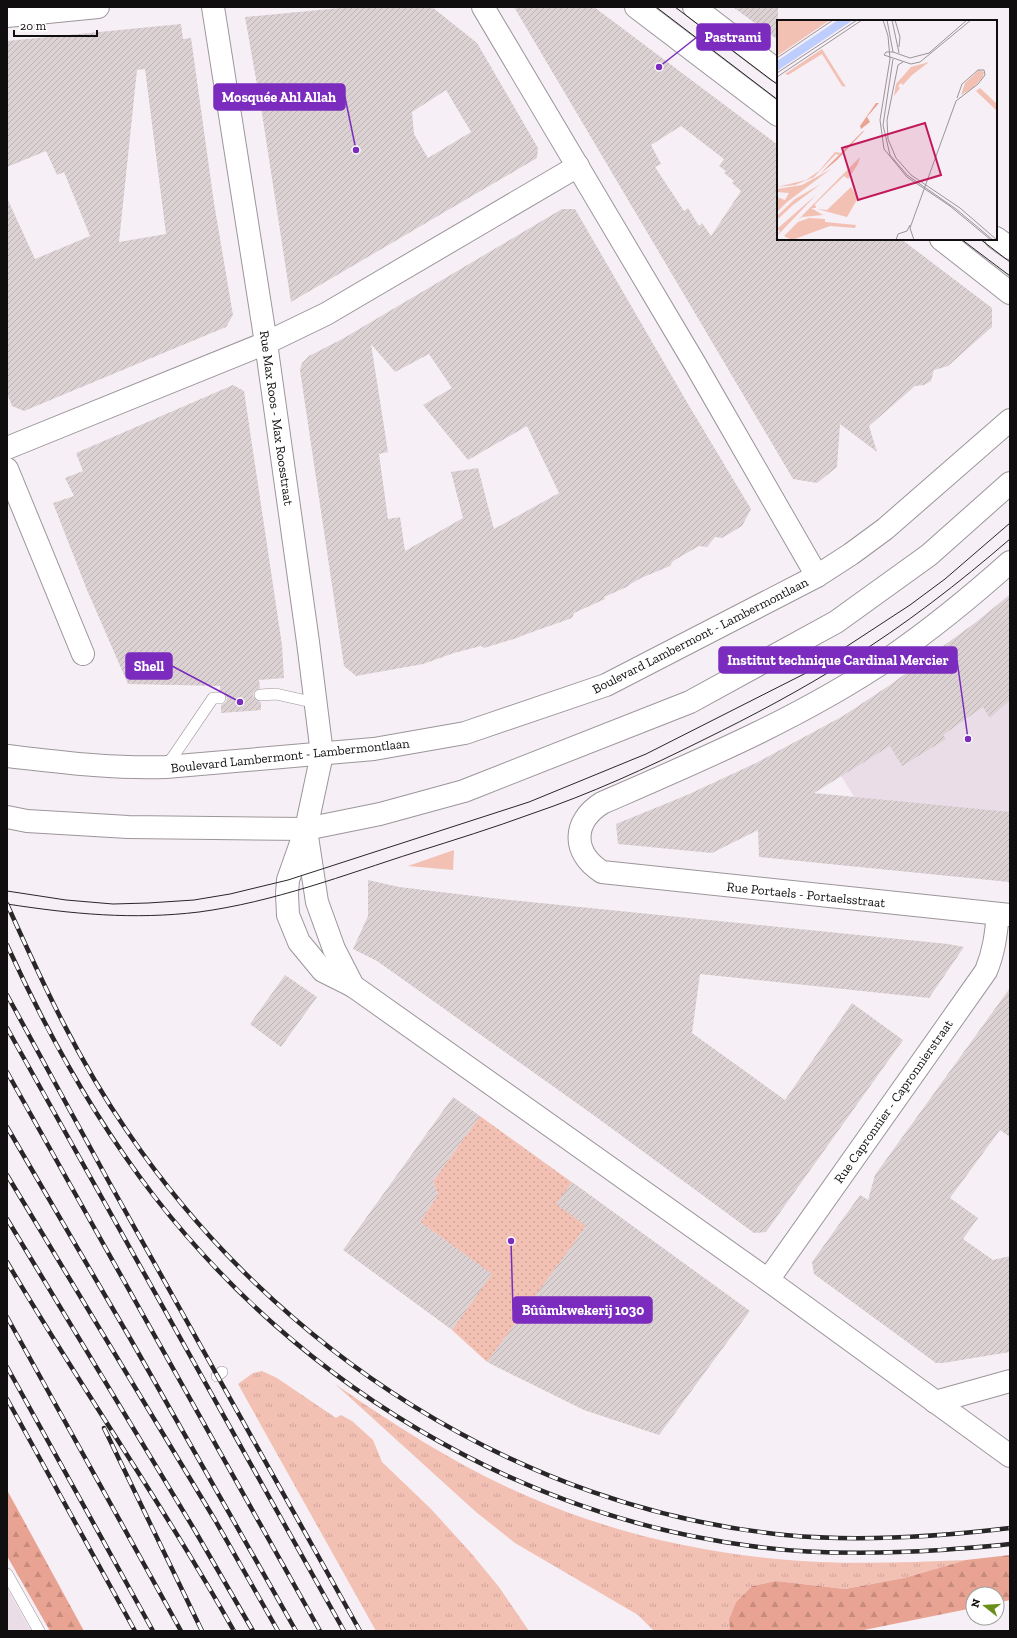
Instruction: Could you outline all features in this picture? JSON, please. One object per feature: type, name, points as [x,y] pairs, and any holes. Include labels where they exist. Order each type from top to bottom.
[{"type":"street","points":[[7,16],[98,7]]},
{"type":"street","name":"Rue Max Roos - Max Roosstraat","points":[[213,7],[266,343],[322,754],[306,829]]},
{"type":"street","points":[[484,7],[695,364],[817,576]]},
{"type":"street","points":[[636,7],[777,114]]},
{"type":"street","points":[[694,7],[777,70]]},
{"type":"street","points":[[7,448],[266,343],[326,314],[578,166]]},
{"type":"street","points":[[997,239],[1010,248]]},
{"type":"street","points":[[942,240],[1010,293]]},
{"type":"street","name":"Boulevard Lambermont - Lambermontlaan","points":[[7,756],[72,764],[138,768],[166,767],[322,754],[400,745],[465,733],[606,685],[817,576],[851,554],[885,529],[1010,420]]},
{"type":"street","points":[[7,469],[83,654]]},
{"type":"street","points":[[17,819],[128,827],[306,829],[380,814],[464,791],[690,702],[836,622],[929,555],[1010,484]]},
{"type":"street","name":"Rue Portaels - Portaelsstraat","points":[[1004,915],[602,872],[592,866],[586,857],[581,848],[580,835],[584,820],[594,808],[602,803],[710,756],[799,712],[890,657],[963,604],[1010,562]]},
{"type":"street","points":[[306,829],[288,880],[288,914],[299,942],[323,971],[353,986],[768,1280],[1010,1456]]},
{"type":"street","points":[[306,829],[317,902],[334,949],[353,986]]},
{"type":"street","name":"Rue Capronnier - Capronnierstraat","points":[[768,1280],[986,971],[992,957],[1004,915]]},
{"type":"street","points":[[935,1402],[1010,1381]]},
{"type":"lane","points":[[260,695],[276,694],[316,703]]},
{"type":"lane","points":[[166,767],[213,698],[220,698]]},
{"type":"lane","points":[[7,1574],[39,1631]]},
{"type":"shaded area","points":[[1010,594],[1010,882],[821,863],[857,801],[841,776],[903,738],[931,748],[890,685],[975,623]]},
{"type":"shaded area","points":[[7,1588],[31,1631],[7,1631]]},
{"type":"green space","points":[[454,850],[453,870],[408,866]]},
{"type":"green space","points":[[480,1116],[602,1204],[562,1261],[487,1362],[452,1330],[491,1274],[420,1222],[438,1194],[433,1181]]},
{"type":"green space","points":[[262,1371],[277,1378],[336,1418],[341,1415],[352,1421],[373,1440],[382,1462],[431,1509],[471,1553],[499,1587],[529,1631],[376,1631],[238,1384],[253,1373]]},
{"type":"green space","points":[[335,1384],[428,1445],[476,1472],[527,1496],[597,1523],[709,1550],[784,1560],[858,1563],[966,1560],[904,1578],[845,1589],[776,1581],[752,1586],[736,1602],[729,1619],[730,1631],[654,1631],[638,1615],[515,1543],[476,1512]]},
{"type":"green space","points":[[7,1490],[84,1631],[50,1631],[7,1556]]},
{"type":"green space","points":[[1010,1555],[1010,1600],[1005,1601],[1005,1586],[965,1586],[965,1610],[859,1631],[730,1631],[729,1619],[736,1602],[752,1586],[776,1581],[845,1589],[904,1578],[966,1560]]},
{"type":"building","points":[[350,7],[432,7],[477,43],[538,148],[537,158],[291,302],[261,107],[245,17]],"holes":[[[446,90],[471,132],[428,158],[414,134],[412,112]]]},
{"type":"building","points":[[514,7],[594,7],[777,144],[777,240],[902,240],[992,308],[992,327],[948,366],[934,370],[931,381],[924,385],[915,386],[869,426],[877,452],[840,424],[837,467],[817,483],[793,479]],"holes":[[[681,126],[724,159],[719,166],[726,171],[724,173],[734,181],[732,183],[741,191],[711,236],[702,223],[699,226],[688,208],[684,211],[655,167],[661,164],[651,145]]]},
{"type":"building","points":[[733,7],[778,7],[777,39]]},
{"type":"building","points":[[181,24],[183,39],[191,38],[214,203],[233,315],[226,327],[24,411],[12,406],[7,393],[7,198],[35,259],[90,236],[64,172],[57,175],[46,151],[7,167],[7,41]],"holes":[[[145,69],[166,234],[119,242],[137,70]]]},
{"type":"building","points":[[562,209],[575,209],[688,404],[751,509],[742,526],[722,538],[715,537],[707,547],[699,546],[673,561],[670,566],[641,578],[629,586],[604,597],[605,599],[574,613],[572,618],[520,637],[484,648],[481,646],[454,653],[423,664],[356,676],[344,666],[300,370],[302,363],[309,356],[344,338]],"holes":[[[371,344],[395,372],[429,354],[452,388],[423,405],[468,460],[527,426],[559,493],[494,529],[478,468],[451,472],[463,518],[405,551],[400,517],[388,519],[379,454],[388,452]]]},
{"type":"building","points":[[233,385],[244,391],[282,645],[284,678],[259,680],[260,688],[254,692],[253,696],[257,701],[261,702],[261,710],[221,713],[221,705],[226,702],[227,698],[224,692],[220,691],[220,686],[128,684],[87,590],[53,503],[74,496],[65,478],[83,471],[76,453]]},
{"type":"building","points":[[1010,595],[1010,700],[990,718],[983,707],[943,735],[946,739],[902,766],[890,746],[814,793],[1010,812],[1010,882],[759,857],[758,830],[712,853],[618,844],[616,824],[687,795],[756,763],[843,716],[890,685],[975,623]]},
{"type":"building","points":[[368,880],[399,887],[491,898],[948,944],[964,947],[929,998],[700,974],[692,1033],[785,1100],[852,1003],[903,1040],[766,1232],[754,1233],[592,1114],[377,961],[353,949],[368,916]]},
{"type":"building","points":[[285,975],[317,997],[281,1047],[250,1024]]},
{"type":"building","points":[[1010,988],[1010,1137],[1000,1130],[950,1198],[978,1218],[963,1239],[993,1260],[1010,1256],[1010,1352],[936,1363],[814,1274],[812,1262],[860,1195],[868,1200],[875,1175]]},
{"type":"building","points":[[453,1097],[480,1116],[433,1181],[438,1194],[420,1222],[492,1274],[452,1330],[343,1250]]},
{"type":"building","points":[[572,1182],[750,1311],[659,1435],[584,1410],[487,1362],[586,1226],[556,1204]]},
{"type":"tram line","points":[[656,7],[777,99]]},
{"type":"tram line","points":[[675,7],[777,84]]},
{"type":"tram line","points":[[962,240],[1010,276]]},
{"type":"tram line","points":[[981,240],[1010,262]]},
{"type":"tram line","points":[[7,891],[66,900],[113,904],[194,900],[230,894],[288,880],[529,802],[646,754],[806,673],[910,605],[945,579],[1010,523]]},
{"type":"tram line","points":[[7,904],[55,911],[126,916],[150,916],[199,912],[227,907],[254,902],[309,887],[488,829],[553,806],[597,789],[661,761],[740,722],[812,682],[869,647],[911,618],[971,572],[1010,539]]},
{"type":"railway","points":[[7,904],[47,991],[92,1077],[127,1131],[187,1210],[255,1283],[331,1348],[412,1405],[499,1453],[591,1491],[686,1519],[785,1535],[841,1538],[898,1538],[1010,1528]]},
{"type":"railway","points":[[7,945],[39,1011],[73,1075],[111,1137],[154,1196],[212,1263],[275,1325],[344,1381],[418,1430],[497,1471],[579,1505],[664,1530],[751,1546],[798,1551],[846,1553],[917,1551],[1010,1544]]},
{"type":"railway","points":[[7,995],[109,1182],[360,1631]]},
{"type":"railway","points":[[7,1028],[344,1631]]},
{"type":"railway","points":[[7,1072],[320,1631]]},
{"type":"railway","points":[[7,1127],[131,1340],[296,1631]]},
{"type":"railway","points":[[7,1175],[215,1520],[278,1631]]},
{"type":"railway","points":[[7,1219],[194,1529],[253,1631]]},
{"type":"railway","points":[[7,1262],[179,1538],[234,1631]]},
{"type":"railway","points":[[7,1317],[181,1631]]},
{"type":"railway","points":[[7,1367],[153,1631]]},
{"type":"railway","points":[[7,1399],[135,1631]]},
{"type":"railway","points":[[104,1428],[202,1631]]},
{"type":"place","name":"Pastrami","points":[[659,67]]},
{"type":"place","name":"Mosquée Ahl Allah","points":[[356,150]]},
{"type":"place","name":"Shell","points":[[240,702]]},
{"type":"place","name":"Institut technique Cardinal Mercier","points":[[968,739]]},
{"type":"place","name":"Bûûmkwekerij 1030","points":[[511,1241]]}]
